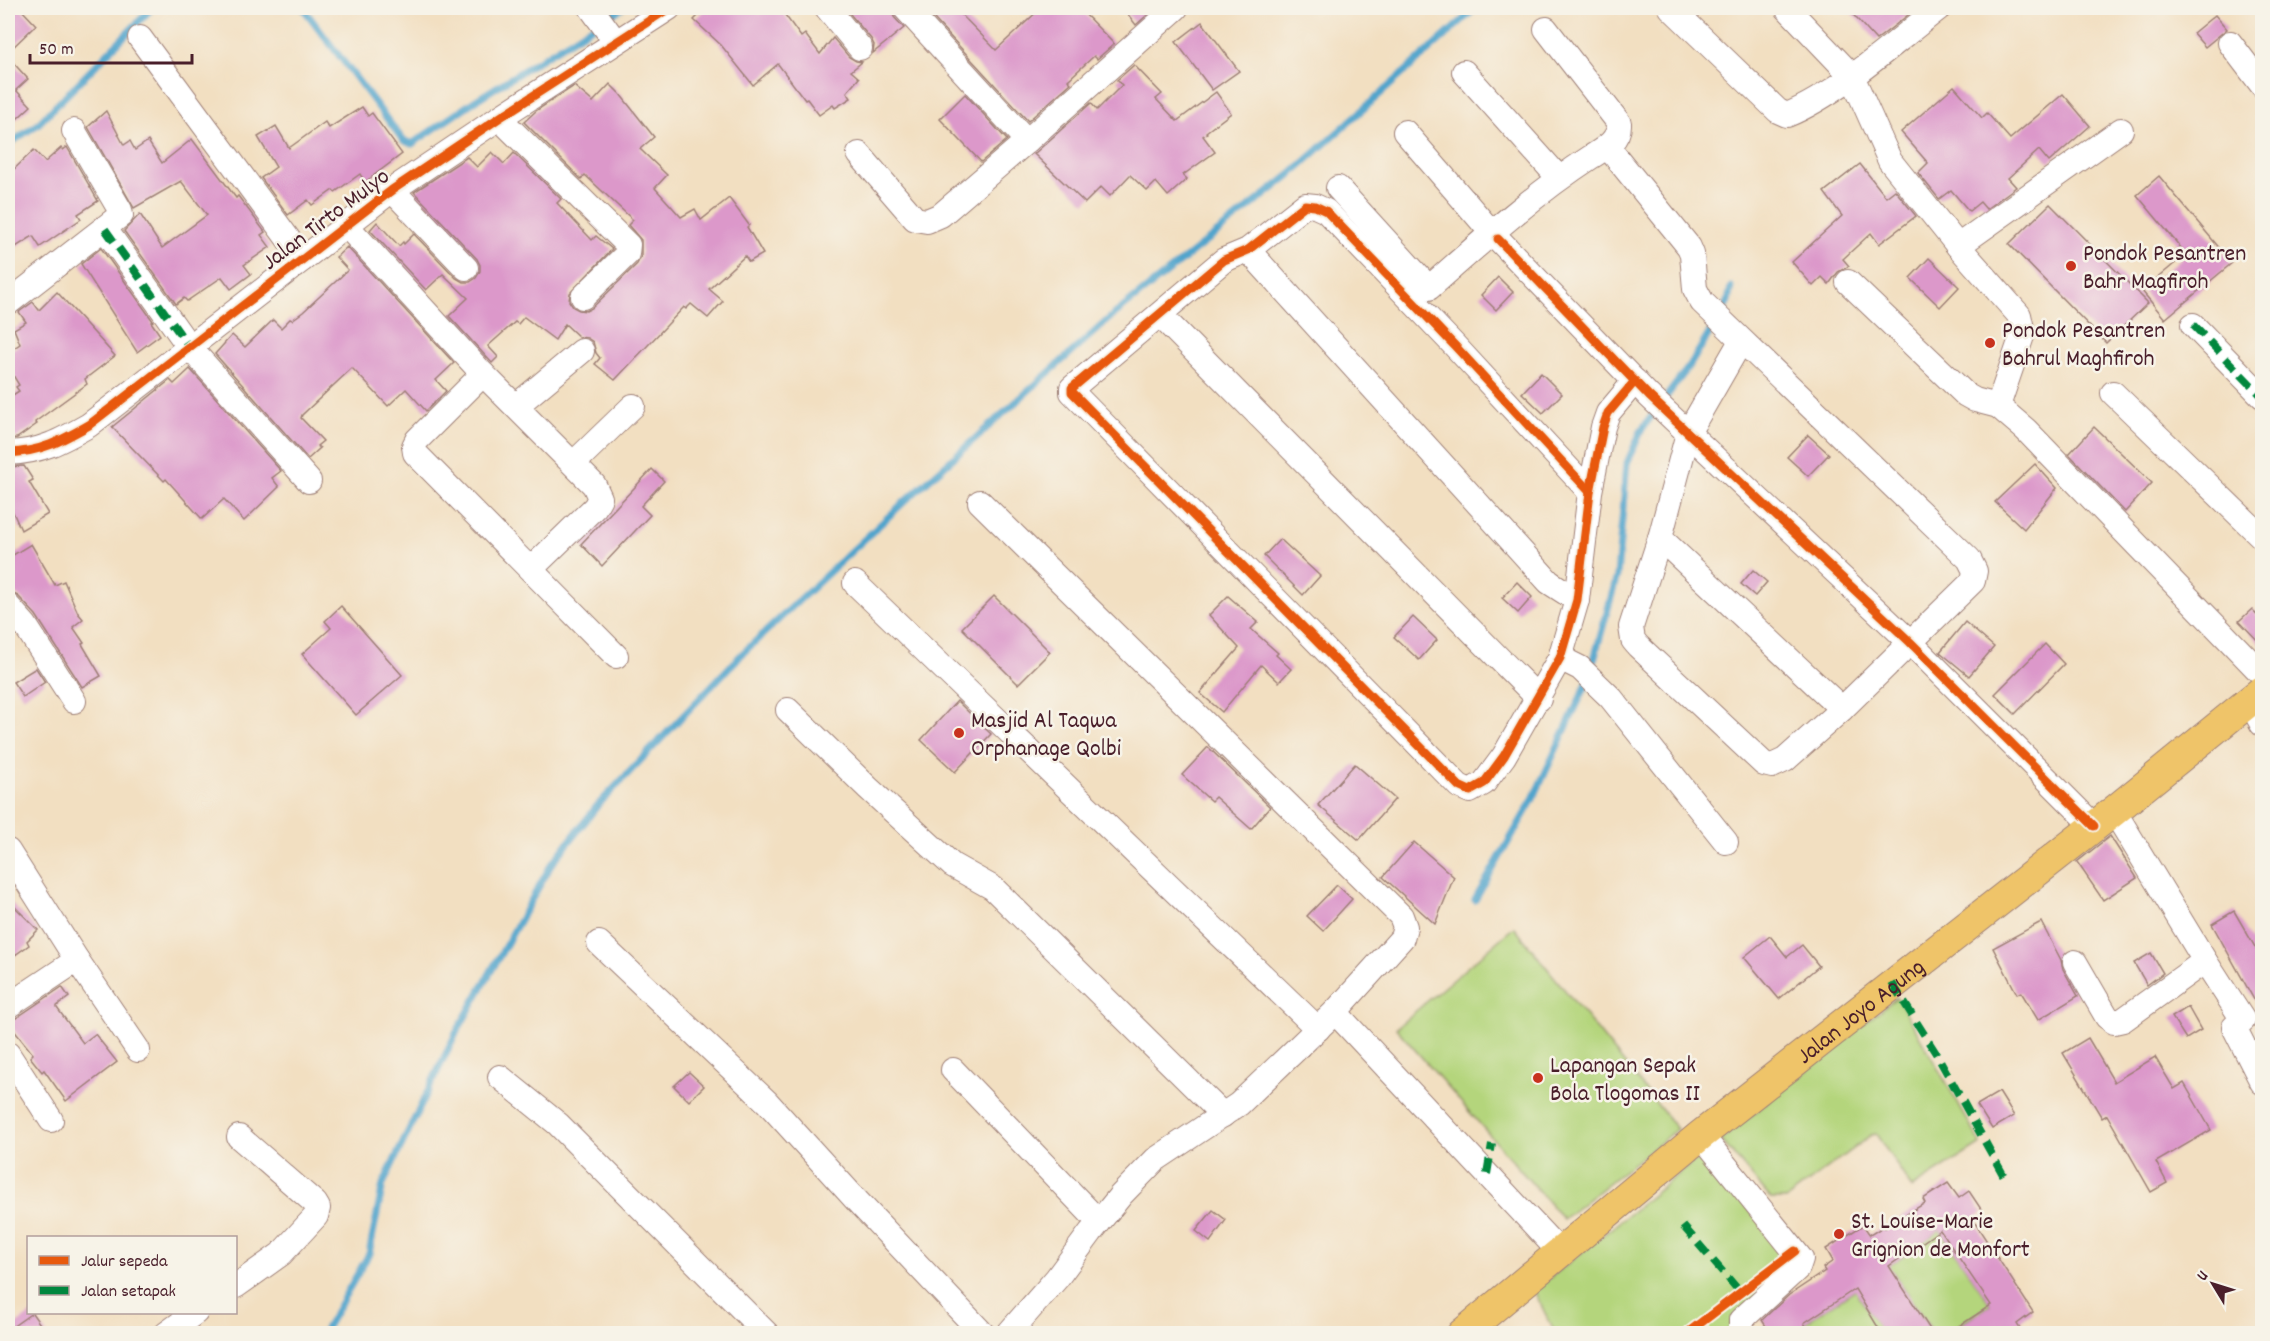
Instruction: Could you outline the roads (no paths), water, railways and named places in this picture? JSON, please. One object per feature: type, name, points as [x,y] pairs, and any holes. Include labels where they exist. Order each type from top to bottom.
[{"type":"main road","name":"Jalan Joyo Agung","points":[[1462,1334],[1701,1135],[2104,819],[2258,706]]},
{"type":"street","name":"Jalan Tirto Mulyo","points":[[8,453],[37,450],[57,444],[89,424],[190,348],[345,224],[499,118],[602,23],[669,8]]},
{"type":"street","points":[[827,8],[860,48]]},
{"type":"street","points":[[904,8],[1027,141]]},
{"type":"street","points":[[859,154],[915,219],[927,221],[941,215],[1176,8]]},
{"type":"street","points":[[1671,8],[1778,111],[1787,115],[1852,76],[1939,8]]},
{"type":"street","points":[[1787,8],[1852,76],[1890,161],[1958,246],[2019,315],[2023,333],[1998,406]]},
{"type":"street","points":[[1338,188],[1429,288],[1495,236],[1559,178],[1607,146],[1619,131],[1619,123],[1546,29]]},
{"type":"street","points":[[140,38],[303,259]]},
{"type":"street","points":[[2230,43],[2262,85]]},
{"type":"street","points":[[1464,72],[1559,178]]},
{"type":"street","points":[[499,118],[628,245],[627,254],[583,297]]},
{"type":"street","points":[[1958,246],[2121,129]]},
{"type":"street","points":[[8,303],[121,215],[74,131]]},
{"type":"street","points":[[1404,132],[1495,236],[1670,416],[1910,642],[2104,819],[2205,961],[2243,1020],[2234,1026],[2262,1082]]},
{"type":"street","points":[[1607,146],[1689,247],[1692,254],[1695,289],[1711,310],[1969,559],[1975,571],[1973,581],[1842,709],[1785,760],[1772,766],[1764,764],[1646,654],[1633,640],[1631,627],[1660,538],[1688,433],[1741,341]]},
{"type":"street","points":[[392,190],[466,268]]},
{"type":"street","points":[[1590,492],[1326,211],[1316,206],[1305,206],[1248,250],[1224,260],[1072,388],[1072,392],[1092,414],[1459,786],[1470,791],[1484,783],[1504,756],[1539,699],[1570,663],[1590,492],[1603,427],[1608,413],[1642,388]]},
{"type":"street","points":[[345,224],[483,374],[594,484],[600,498],[595,507],[531,569]]},
{"type":"street","points":[[105,228],[190,348],[309,481]]},
{"type":"street","points":[[1248,250],[1549,582],[1577,600]]},
{"type":"street","points":[[1848,282],[1966,395],[1974,400],[1998,406],[2026,430],[2262,674]]},
{"type":"street","points":[[1160,315],[1539,699]]},
{"type":"street","points":[[2193,325],[2262,396]]},
{"type":"street","points":[[516,406],[582,351]]},
{"type":"street","points":[[483,374],[417,440],[414,446],[415,453],[616,656]]},
{"type":"street","points":[[2113,393],[2262,537]]},
{"type":"street","points":[[574,463],[633,406]]},
{"type":"street","points":[[980,502],[1401,916],[1405,927],[1402,938],[1326,1020],[1239,1104],[1155,1160],[1098,1222],[1057,1278],[1008,1334]]},
{"type":"street","points":[[1660,538],[1842,709]]},
{"type":"street","points":[[855,582],[1326,1020],[1559,1251]]},
{"type":"street","points":[[8,606],[25,625],[74,701]]},
{"type":"street","points":[[1570,663],[1611,698],[1726,842]]},
{"type":"street","points":[[788,710],[952,865],[993,888],[1223,1114]]},
{"type":"street","points":[[8,851],[77,960],[138,1050]]},
{"type":"street","points":[[599,943],[767,1102],[983,1334]]},
{"type":"street","points":[[8,1006],[77,960]]},
{"type":"street","points":[[2075,962],[2107,1017],[2114,1022],[2123,1020],[2205,961]]},
{"type":"street","points":[[8,1054],[51,1120]]},
{"type":"street","points":[[953,1070],[1098,1222]]},
{"type":"street","points":[[500,1077],[558,1124],[767,1334]]},
{"type":"street","points":[[1701,1135],[1801,1259],[1798,1268],[1741,1320],[1741,1334]]},
{"type":"street","points":[[237,1285],[281,1254],[316,1216],[318,1208],[239,1137]]},
{"type":"street","points":[[166,1334],[193,1314]]},
{"type":"waterway","points":[[8,145],[38,124],[152,8]]},
{"type":"waterway","points":[[303,8],[403,140],[412,144],[476,100],[622,8]]},
{"type":"waterway","points":[[323,1334],[369,1254],[383,1184],[455,1035],[551,865],[597,806],[743,653],[903,503],[1111,317],[1290,175],[1476,8]]},
{"type":"waterway","points":[[1591,670],[1617,576],[1627,463],[1642,429],[1690,365],[1707,337],[1728,301],[1731,287]]},
{"type":"waterway","points":[[1475,900],[1532,801],[1588,681]]},
{"type":"place","name":"Pondok Pesantren Bahr Magfiroh","points":[[2071,266]]},
{"type":"place","name":"Pondok Pesantren Bahrul Maghfiroh","points":[[1990,343]]},
{"type":"place","name":"Masjid Al Taqwa Orphanage Qolbi","points":[[959,733]]},
{"type":"place","name":"Lapangan Sepak Bola Tlogomas II","points":[[1538,1078]]},
{"type":"place","name":"St. Louise-Marie Grignion de Monfort","points":[[1839,1234]]}]
